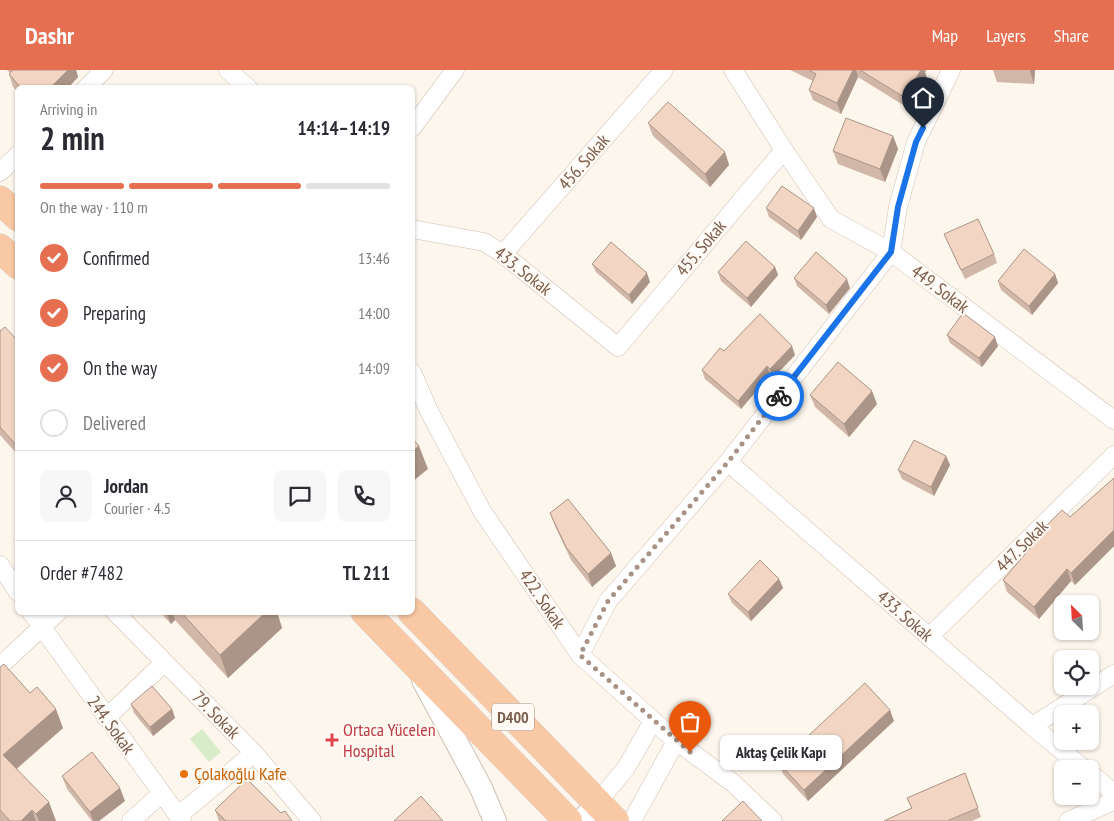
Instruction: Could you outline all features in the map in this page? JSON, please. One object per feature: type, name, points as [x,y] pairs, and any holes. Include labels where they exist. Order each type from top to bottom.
[{"type":"highway","points":[[0,200],[15,214]]},
{"type":"highway","points":[[0,248],[15,262]]},
{"type":"highway","name":"D400","points":[[367,615],[568,821]]},
{"type":"highway","name":"D400","points":[[415,615],[598,815]]},
{"type":"street","points":[[89,85],[104,70]]},
{"type":"street","points":[[228,70],[245,85]]},
{"type":"street","points":[[415,124],[455,70]]},
{"type":"street","name":"456. Sokak","points":[[503,254],[664,70]]},
{"type":"street","name":"449. Sokak","points":[[733,70],[784,150],[832,219],[891,252],[1114,420]]},
{"type":"street","points":[[580,655],[608,601],[728,462],[891,252],[898,207],[916,142],[951,70]]},
{"type":"street","name":"455. Sokak","points":[[618,347],[784,150]]},
{"type":"street","points":[[0,172],[15,157]]},
{"type":"street","name":"433. Sokak","points":[[415,230],[484,242],[503,254],[618,347]]},
{"type":"street","name":"422. Sokak","points":[[415,379],[429,412],[482,512],[580,655],[676,741],[733,783],[773,821]]},
{"type":"street","name":"447. Sokak","points":[[930,637],[1114,455]]},
{"type":"street","name":"433. Sokak","points":[[728,462],[1073,760]]},
{"type":"street","points":[[0,565],[15,588]]},
{"type":"street","name":"244. Sokak","points":[[33,615],[180,819]]},
{"type":"street","points":[[0,666],[55,615]]},
{"type":"street","name":"79. Sokak","points":[[118,615],[254,753],[312,821]]},
{"type":"street","points":[[413,661],[481,788],[495,821]]},
{"type":"street","points":[[106,718],[164,663]]},
{"type":"street","points":[[1032,726],[1114,674]]},
{"type":"street","points":[[598,815],[653,721]]},
{"type":"street","points":[[632,821],[676,741]]},
{"type":"street","points":[[180,819],[254,753]]},
{"type":"street","points":[[1099,780],[1114,793]]},
{"type":"street","points":[[131,821],[161,794]]},
{"type":"street","points":[[1068,821],[1114,801]]},
{"type":"green space","points":[[202,729],[221,752],[209,762],[190,739]]},
{"type":"building","points":[[13,70],[68,70],[53,85],[18,85],[9,74]]},
{"type":"building","points":[[809,70],[853,70],[837,103],[809,90],[816,74]]},
{"type":"building","points":[[860,70],[921,70],[904,97]]},
{"type":"building","points":[[668,102],[725,152],[705,174],[648,123]]},
{"type":"building","points":[[846,118],[893,136],[880,169],[833,151]]},
{"type":"building","points":[[782,186],[814,208],[798,231],[766,208]]},
{"type":"building","points":[[978,219],[994,254],[961,270],[944,234]]},
{"type":"building","points":[[746,241],[775,267],[747,298],[718,272]]},
{"type":"building","points":[[611,242],[647,273],[629,295],[592,264]]},
{"type":"building","points":[[1024,249],[1055,274],[1029,306],[998,281]]},
{"type":"building","points":[[816,252],[847,279],[826,305],[794,278]]},
{"type":"building","points":[[963,313],[995,337],[979,358],[947,335]]},
{"type":"building","points":[[760,314],[792,346],[770,369],[767,366],[738,401],[702,370],[720,348],[724,351]]},
{"type":"building","points":[[5,327],[15,338],[15,444],[0,427],[0,331]]},
{"type":"building","points":[[838,362],[872,391],[844,424],[810,395]]},
{"type":"building","points":[[914,440],[946,456],[931,487],[898,470]]},
{"type":"building","points":[[415,441],[419,446],[415,449]]},
{"type":"building","points":[[1114,478],[1114,530],[1071,573],[1067,569],[1034,607],[1003,580],[1037,540],[1035,537],[1062,510],[1070,517]]},
{"type":"building","points":[[568,499],[611,553],[588,574],[566,547],[550,513]]},
{"type":"building","points":[[760,560],[779,579],[748,612],[728,594]]},
{"type":"building","points":[[184,615],[263,615],[220,655]]},
{"type":"building","points":[[4,664],[30,693],[37,687],[56,709],[3,755],[49,802],[36,814],[32,810],[21,821],[10,821],[0,810],[0,667]]},
{"type":"building","points":[[865,683],[890,710],[804,790],[779,763]]},
{"type":"building","points":[[152,686],[172,709],[150,727],[131,704]]},
{"type":"building","points":[[92,752],[120,788],[90,812],[62,776]]},
{"type":"building","points":[[965,773],[978,808],[949,821],[884,821],[912,808],[907,798]]},
{"type":"building","points":[[247,779],[281,813],[285,811],[292,821],[226,821],[215,810]]},
{"type":"building","points":[[421,796],[443,821],[394,821]]},
{"type":"building","points":[[743,801],[762,821],[722,821]]},
{"type":"way so far","points":[[690,752],[580,655],[608,601],[728,462],[779,396]]},
{"type":"place","name":"Ortaca Yücelen Hospital","points":[[332,740]]},
{"type":"place","name":"Aktaş Çelik Kapı","points":[[690,752]]},
{"type":"place","name":"Çolakoğlu Kafe","points":[[184,774]]},
{"type":"route","points":[[779,396],[891,252],[898,207],[916,142],[923,128]]}]
